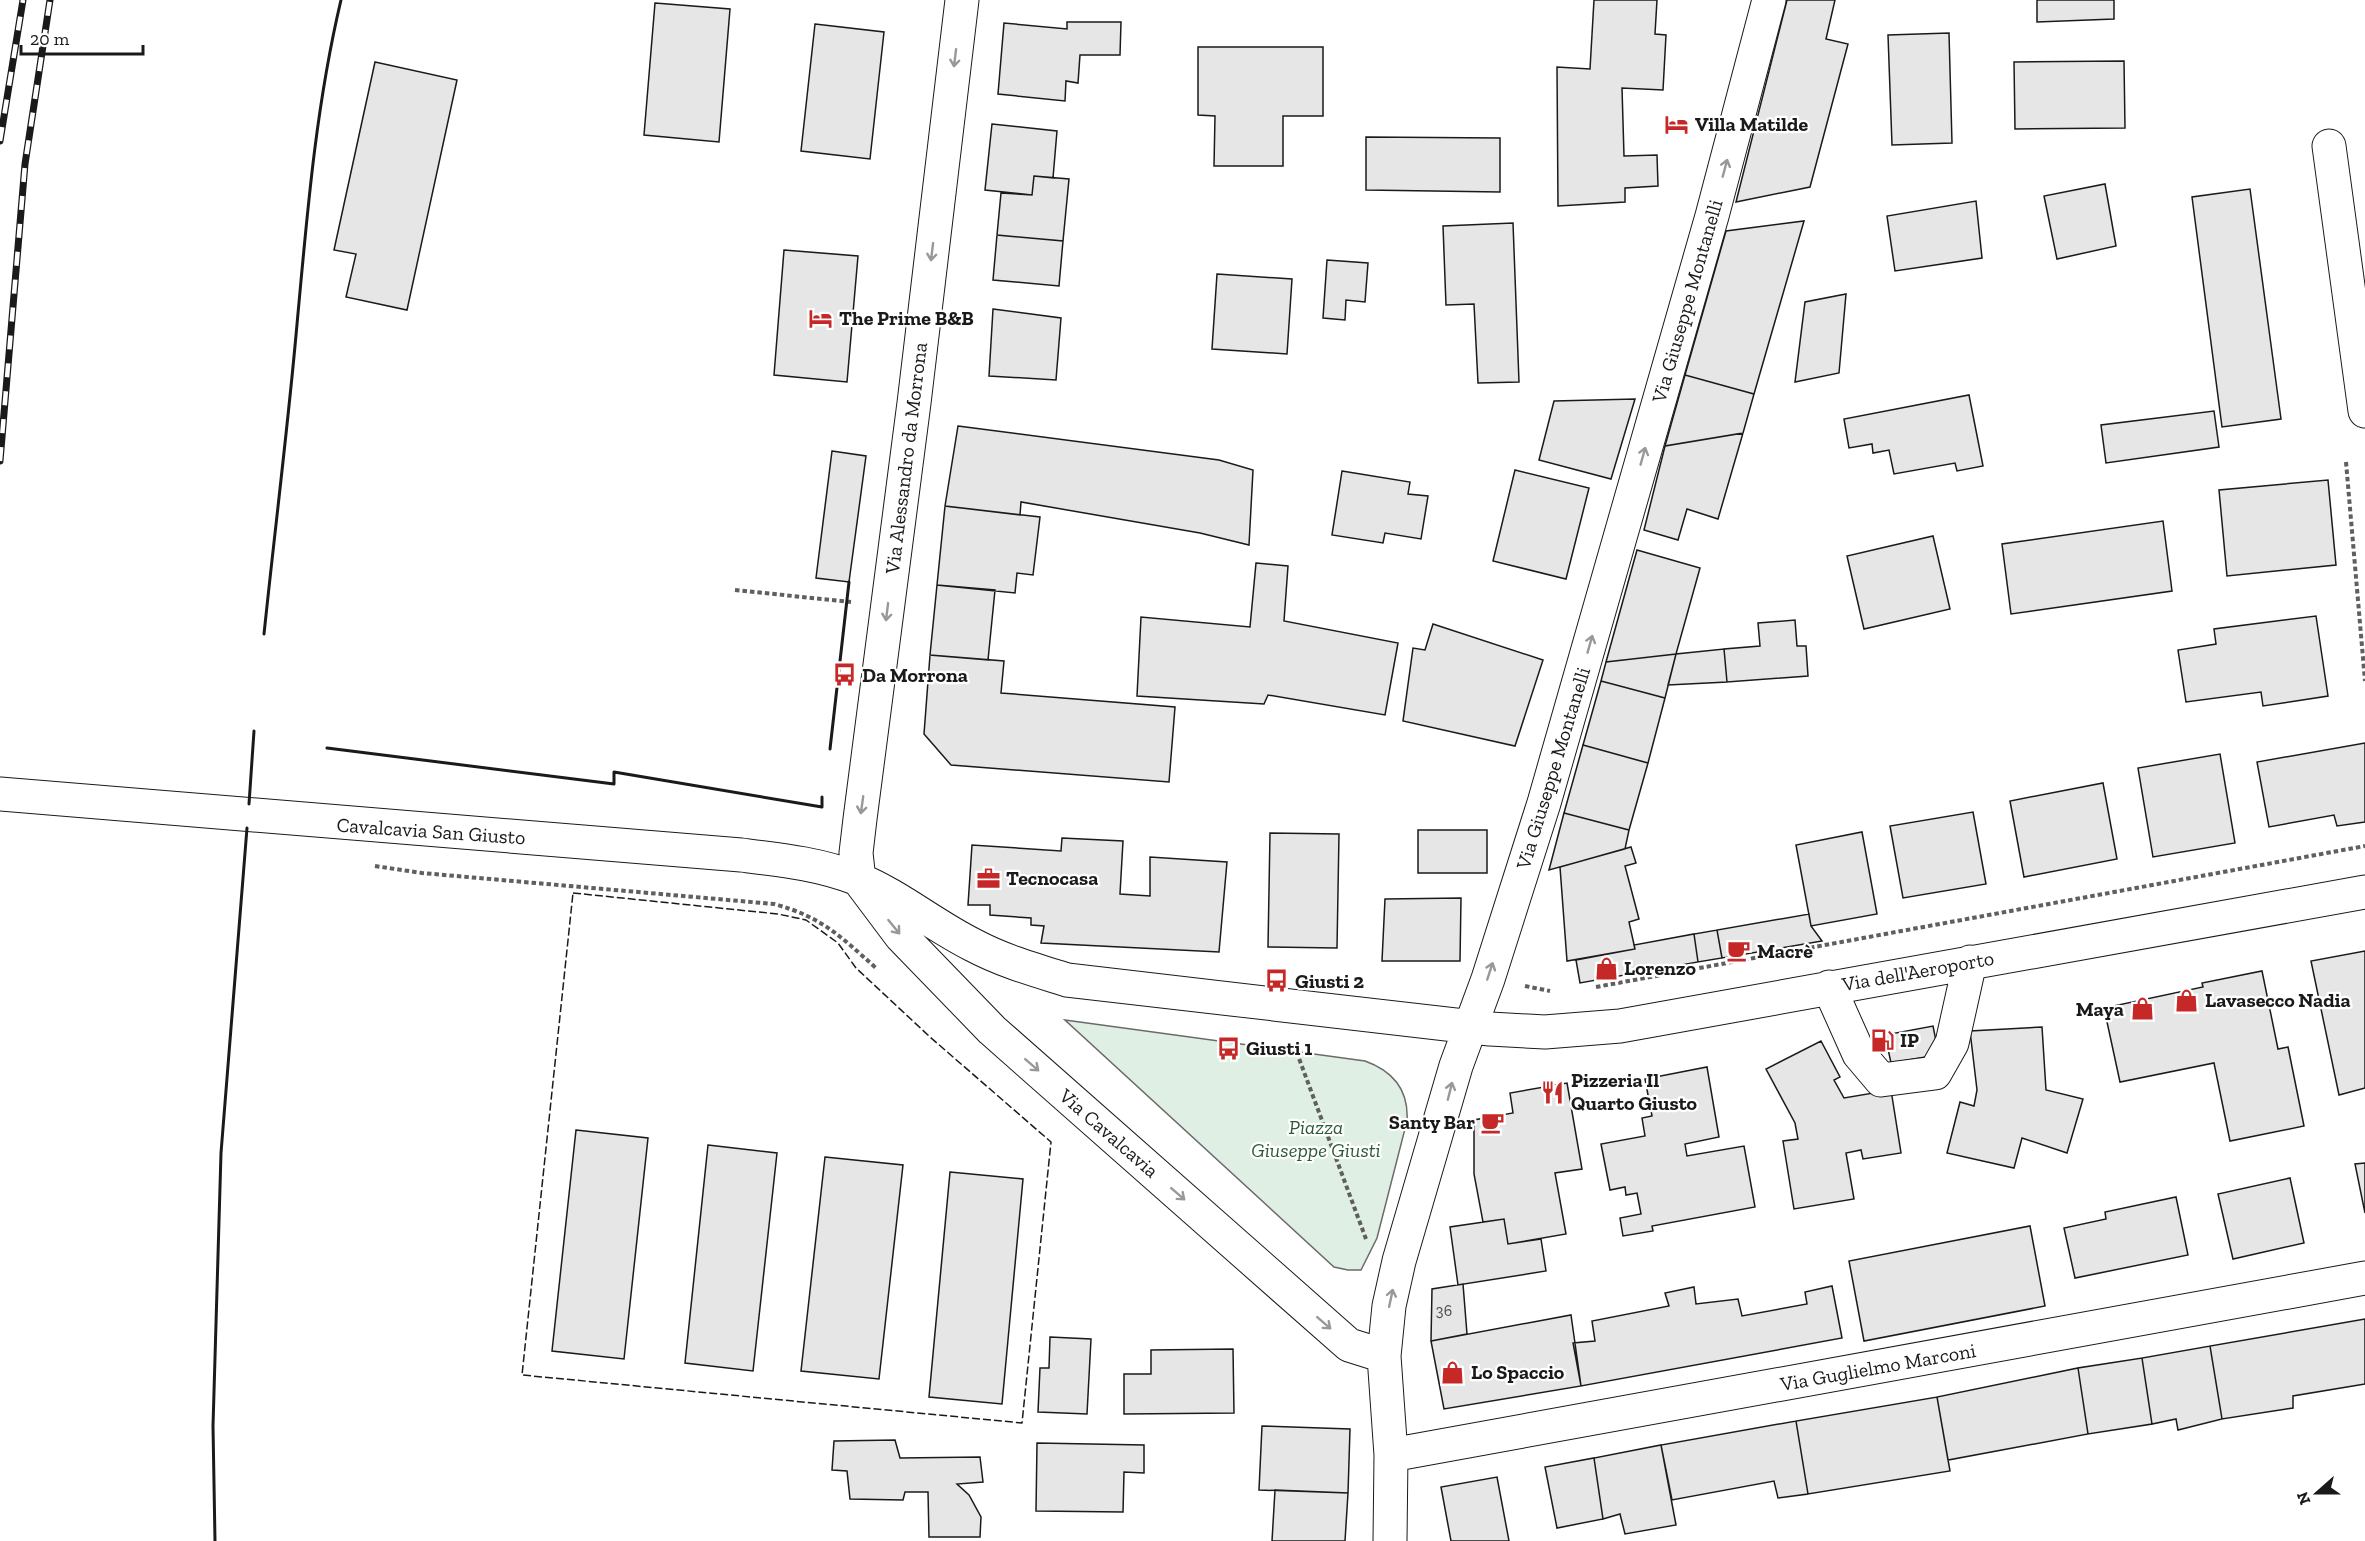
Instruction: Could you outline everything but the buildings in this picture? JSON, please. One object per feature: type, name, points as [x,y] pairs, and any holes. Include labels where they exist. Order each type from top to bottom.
[{"type":"street","name":"Via Alessandro da Morrona","points":[[859,880],[856,853],[858,830],[914,403],[962,0]]},
{"type":"street","name":"Via Giuseppe Montanelli","points":[[1390,1541],[1391,1455],[1384,1356],[1389,1306],[1399,1261],[1470,1026],[1550,781],[1709,227],[1769,0]]},
{"type":"street","points":[[2329,146],[2365,411]]},
{"type":"street","name":"Cavalcavia San Giusto","points":[[0,794],[351,825],[741,855],[806,863],[859,880]]},
{"type":"street","points":[[859,880],[912,907],[973,945],[1016,965],[1067,980],[1470,1026]]},
{"type":"street","name":"Via Cavalcavia","points":[[859,880],[901,936],[992,1030],[1349,1345],[1384,1356]]},
{"type":"street","name":"Via dell'Aeroporto","points":[[1470,1026],[1545,1032],[1586,1030],[2365,892]]},
{"type":"street","points":[[1829,987],[1859,1054],[1881,1080],[1935,1073],[1952,1043],[1970,962]]},
{"type":"street","name":"Via Guglielmo Marconi","points":[[1391,1455],[2365,1278]]},
{"type":"path","points":[[2346,462],[2365,681]]},
{"type":"path","points":[[735,590],[856,603]]},
{"type":"path","points":[[1590,988],[2365,846]]},
{"type":"path","points":[[369,865],[422,873],[774,904],[812,916],[828,926],[881,973]]},
{"type":"path","points":[[1523,985],[1562,992]]},
{"type":"path","points":[[1294,1045],[1367,1243]]},
{"type":"green space","name":"Piazza Giuseppe Giusti","points":[[1065,1020],[1365,1061],[1384,1070],[1402,1091],[1407,1110],[1407,1121],[1377,1238],[1361,1270],[1334,1267]]},
{"type":"railway","points":[[0,141],[23,0]]},
{"type":"railway","points":[[0,461],[25,164],[50,0]]},
{"type":"fence","points":[[573,893],[778,914],[806,920],[838,943],[856,968],[930,1037],[1051,1142],[1022,1423],[522,1375],[573,893]]},
{"type":"wall","points":[[264,634],[317,129],[341,0]]},
{"type":"wall","points":[[830,749],[849,582]]},
{"type":"wall","points":[[249,804],[254,731]]},
{"type":"wall","points":[[327,748],[614,784],[614,772],[822,807],[822,797]]},
{"type":"wall","points":[[215,1541],[213,1426],[221,1153],[247,828]]},
{"type":"place","name":"Villa Matilde","points":[[1677,124]]},
{"type":"place","name":"The Prime B&B","points":[[821,318]]},
{"type":"place","name":"Da Morrona","points":[[844,675]]},
{"type":"place","name":"Tecnocasa","points":[[988,878]]},
{"type":"place","name":"Macrè","points":[[1739,951]]},
{"type":"place","name":"Lorenzo","points":[[1606,968]]},
{"type":"place","name":"Giusti 2","points":[[1277,981]]},
{"type":"place","name":"Lavasecco Nadia","points":[[2187,1000]]},
{"type":"place","name":"Maya","points":[[2142,1009]]},
{"type":"place","name":"IP","points":[[1882,1040]]},
{"type":"place","name":"Giusti 1","points":[[1228,1048]]},
{"type":"place","name":"Pizzeria Il Quarto Giusto","points":[[1553,1092]]},
{"type":"place","name":"Santy Bar","points":[[1493,1122]]},
{"type":"place","name":"Lo Spaccio","points":[[1453,1372]]}]
